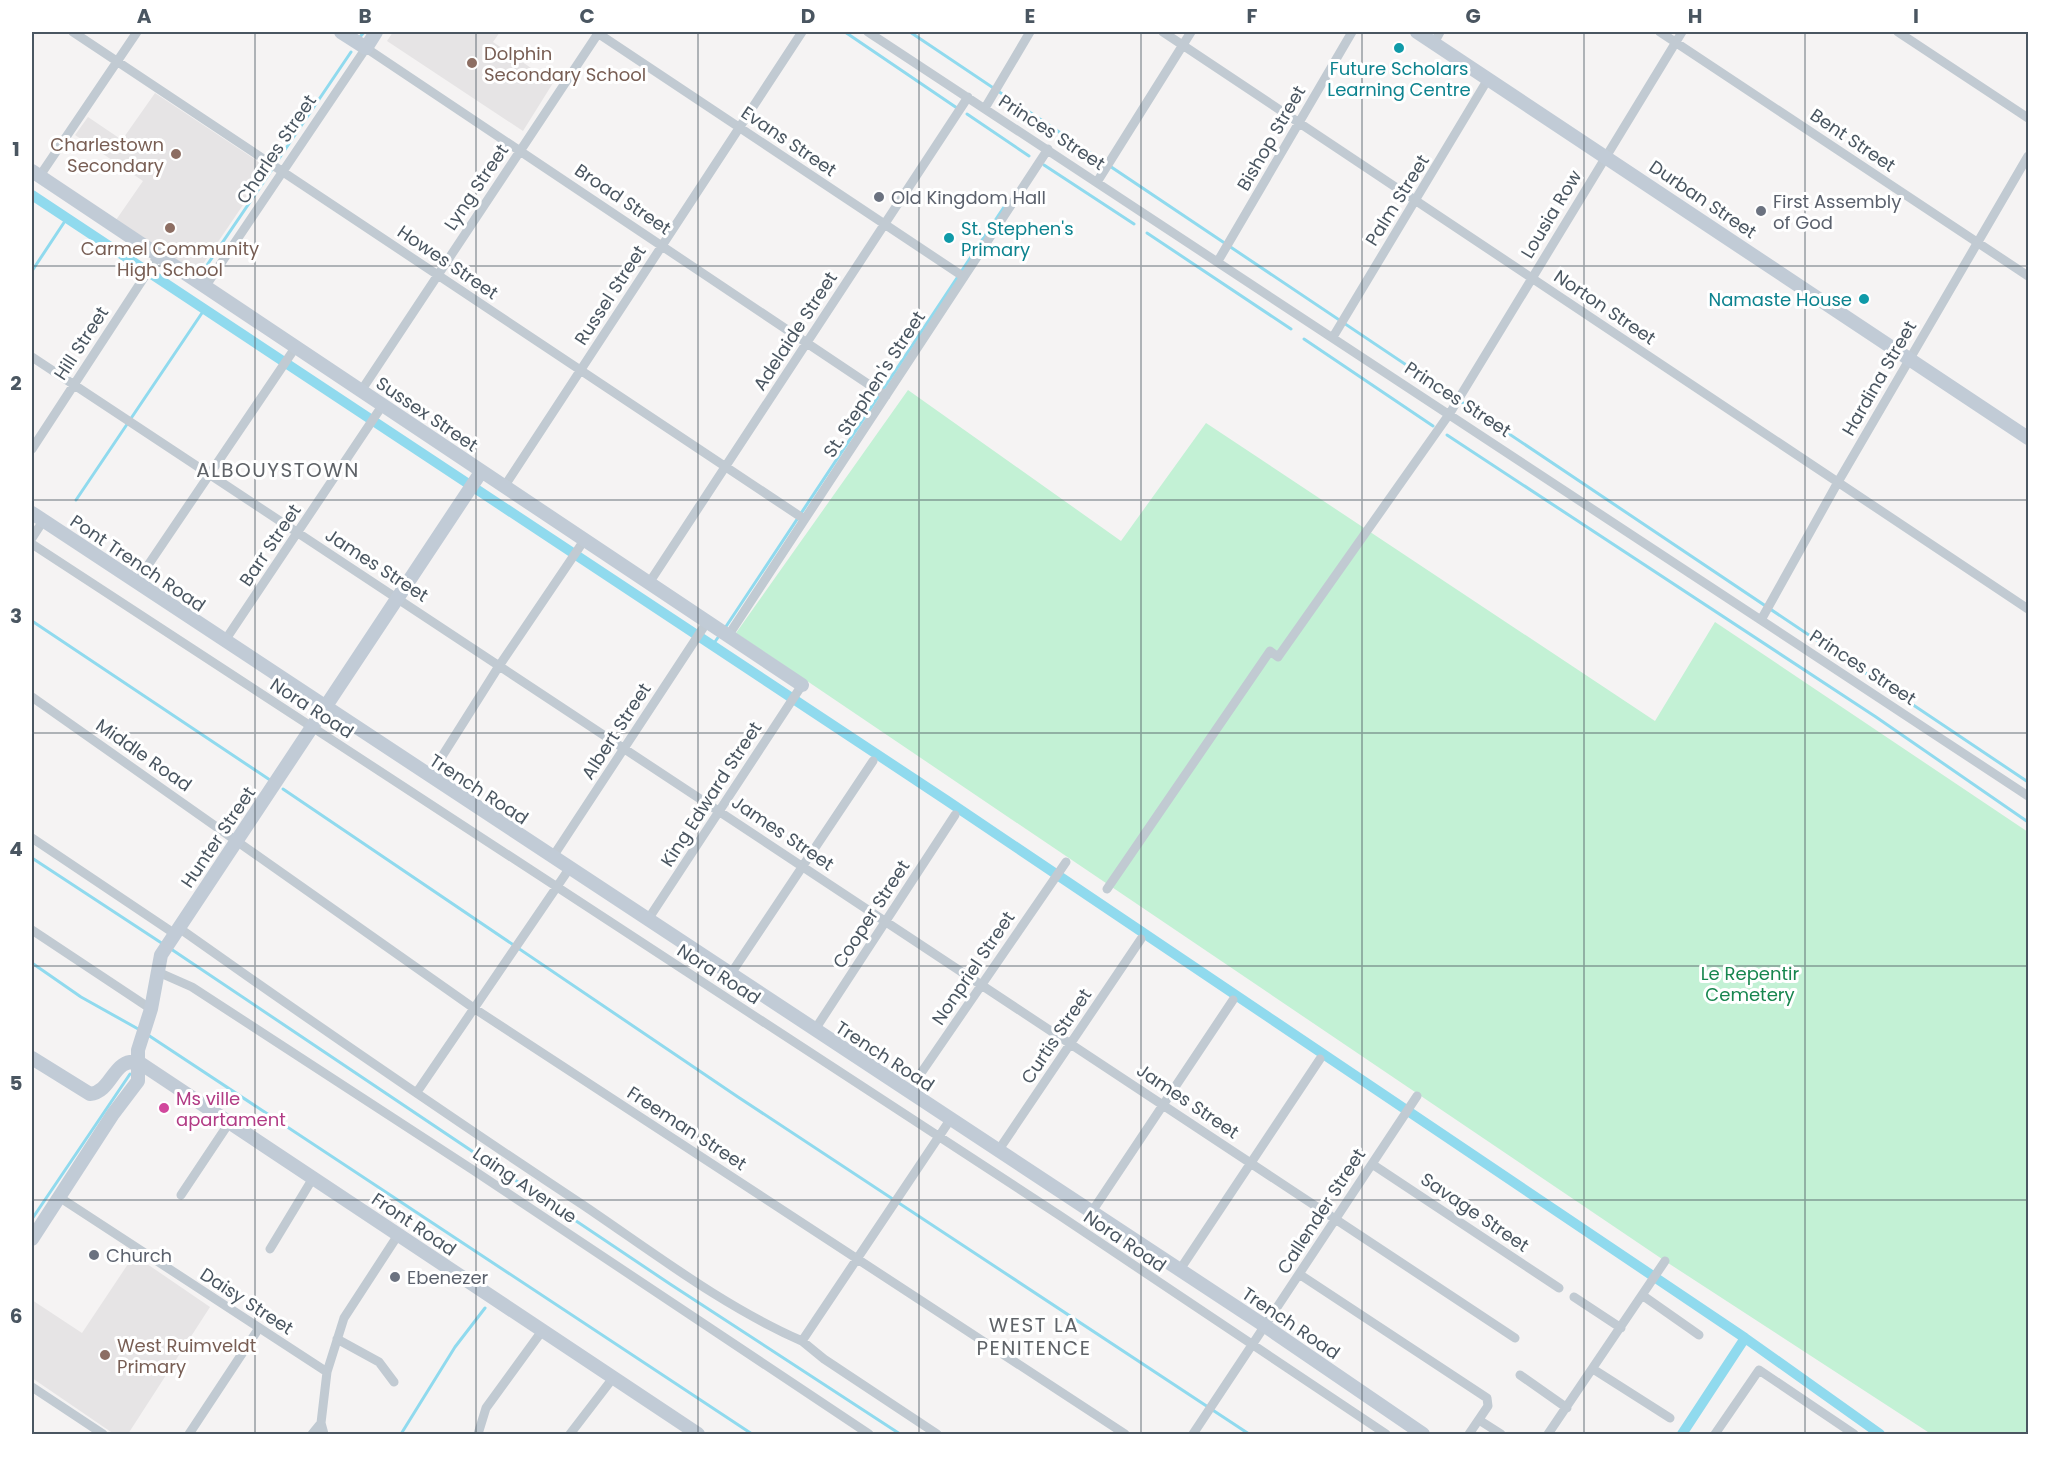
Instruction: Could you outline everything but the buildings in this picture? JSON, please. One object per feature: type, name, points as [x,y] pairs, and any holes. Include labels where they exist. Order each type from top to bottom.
[{"type":"street","name":"Howes Street","points":[[73,32],[804,519]]},
{"type":"street","points":[[35,174],[137,32]]},
{"type":"street","name":"Broad Street","points":[[341,32],[886,396]]},
{"type":"street","name":"Charles Street","points":[[205,287],[376,32]]},
{"type":"street","name":"Evans Street","points":[[598,32],[964,277]]},
{"type":"street","name":"Lyng Street","points":[[361,391],[598,32]]},
{"type":"street","name":"Russel Street","points":[[504,487],[802,32]]},
{"type":"street","name":"Princes Street","points":[[868,32],[1047,149],[1100,178],[1220,257],[2028,796]]},
{"type":"street","points":[[985,108],[1030,32]]},
{"type":"street","name":"Norton Street","points":[[1163,32],[2028,609]]},
{"type":"street","points":[[1100,178],[1191,32]]},
{"type":"street","name":"Bishop Street","points":[[1220,257],[1352,32]]},
{"type":"street","name":"Durban Street","points":[[1417,32],[1437,37],[1488,79],[2028,438]]},
{"type":"street","name":"Bent Street","points":[[1660,32],[2028,276]]},
{"type":"street","name":"Lousia Row","points":[[1107,889],[1270,651],[1278,657],[1452,410],[1682,32]]},
{"type":"street","points":[[1898,32],[2028,118]]},
{"type":"street","name":"Palm Street","points":[[1335,333],[1417,201],[1488,79]]},
{"type":"street","name":"Adelaide Street","points":[[649,583],[968,97]]},
{"type":"street","name":"St. Stephen's Street","points":[[728,636],[1047,149]]},
{"type":"street","name":"Hardina Street","points":[[1761,620],[1838,482],[2028,156]]},
{"type":"street","name":"Sussex Street","points":[[35,174],[155,260],[205,287],[293,351],[361,391],[380,410],[479,476],[504,487],[802,686]]},
{"type":"street","name":"Hill Street","points":[[32,449],[155,260]]},
{"type":"street","points":[[136,583],[293,351]]},
{"type":"street","name":"James Street","points":[[32,357],[1515,1338]]},
{"type":"street","name":"Barr Street","points":[[224,642],[380,410]]},
{"type":"street","name":"Hunter Street","points":[[32,1239],[138,1081],[140,1045],[148,1023],[158,972],[171,940],[479,476]]},
{"type":"street","points":[[32,538],[37,517]]},
{"type":"street","name":"Pont Trench Road","points":[[37,517],[326,709]]},
{"type":"street","points":[[429,777],[499,666],[584,542]]},
{"type":"street","name":"Nora Road","points":[[32,544],[557,886],[1386,1434]]},
{"type":"street","name":"Albert Street","points":[[552,858],[707,622]]},
{"type":"street","name":"King Edward Street","points":[[647,921],[802,686]]},
{"type":"street","name":"Middle Road","points":[[32,697],[238,840]]},
{"type":"street","name":"Trench Road","points":[[326,709],[1264,1326],[1423,1434]]},
{"type":"street","points":[[730,975],[873,762]]},
{"type":"street","name":"Cooper Street","points":[[814,1031],[955,815]]},
{"type":"street","points":[[32,838],[171,940],[417,1092],[723,1299],[769,1326],[802,1341],[824,1359],[937,1434]]},
{"type":"street","name":"Freeman Street","points":[[238,840],[475,1009],[1125,1434]]},
{"type":"street","name":"Nonpriel Street","points":[[908,1092],[1066,861]]},
{"type":"street","points":[[417,1092],[569,869]]},
{"type":"street","points":[[32,930],[151,1009]]},
{"type":"street","name":"Curtis Street","points":[[998,1151],[1141,939]]},
{"type":"street","name":"Laing Avenue","points":[[158,972],[192,987],[869,1434]]},
{"type":"street","points":[[1091,1213],[1233,1000]]},
{"type":"street","points":[[32,1058],[90,1094],[100,1091],[123,1062],[131,1060],[140,1063]]},
{"type":"street","points":[[1179,1270],[1320,1059]]},
{"type":"street","name":"Front Road","points":[[140,1063],[613,1378],[681,1430],[698,1434]]},
{"type":"street","name":"Callender Street","points":[[1193,1434],[1415,1099]]},
{"type":"street","points":[[802,1341],[950,1120]]},
{"type":"street","points":[[181,1195],[229,1123]]},
{"type":"street","name":"Savage Street","points":[[1372,1164],[1559,1288]]},
{"type":"street","points":[[270,1249],[313,1179]]},
{"type":"street","name":"Daisy Street","points":[[59,1197],[327,1372]]},
{"type":"street","points":[[324,1434],[321,1423],[327,1372],[344,1318],[398,1235]]},
{"type":"street","points":[[1548,1434],[1665,1262]]},
{"type":"street","points":[[1299,1274],[1484,1395],[1489,1404],[1469,1434]]},
{"type":"street","points":[[1642,1295],[1699,1335]]},
{"type":"street","points":[[1574,1297],[1621,1328]]},
{"type":"street","points":[[189,1434],[259,1328]]},
{"type":"street","points":[[478,1434],[486,1408],[542,1331]]},
{"type":"street","points":[[337,1339],[379,1362],[394,1382]]},
{"type":"street","points":[[1593,1369],[1670,1418]]},
{"type":"street","points":[[1718,1434],[1759,1370],[1854,1434]]},
{"type":"street","points":[[1520,1376],[1567,1408]]},
{"type":"street","points":[[570,1434],[613,1378]]},
{"type":"street","points":[[32,1387],[104,1434]]},
{"type":"street","points":[[1479,1420],[1501,1434]]},
{"type":"street","points":[[312,1434],[321,1423]]},
{"type":"shaded area","name":"Dolphin Secondary School","points":[[393,32],[500,32],[493,42],[553,83],[523,131],[387,41]]},
{"type":"shaded area","name":"Charlestown Secondary","points":[[155,93],[268,168],[197,273],[116,220],[143,181],[75,135],[88,117],[122,140]]},
{"type":"shaded area","name":"West Ruimveldt Primary","points":[[134,1255],[210,1307],[128,1434],[114,1434],[32,1378],[32,1300],[82,1333]]},
{"type":"green space","name":"Le Repentir Cemetery","points":[[908,390],[1121,541],[1206,423],[1655,721],[1715,622],[2028,832],[2028,1434],[1931,1434],[1665,1261],[736,633]]},
{"type":"waterway","points":[[360,37],[364,32]]},
{"type":"waterway","points":[[845,32],[957,108]]},
{"type":"waterway","points":[[910,32],[2028,782]]},
{"type":"waterway","points":[[276,163],[351,52]]},
{"type":"waterway","points":[[967,114],[1029,156]]},
{"type":"waterway","points":[[1044,165],[1134,224]]},
{"type":"waterway","points":[[201,274],[271,171]]},
{"type":"waterway","points":[[32,195],[946,800],[1745,1338],[1880,1434]]},
{"type":"waterway","points":[[725,628],[1008,201]]},
{"type":"waterway","points":[[32,271],[67,218]]},
{"type":"waterway","points":[[1147,233],[1291,329]]},
{"type":"waterway","points":[[76,500],[204,310]]},
{"type":"waterway","points":[[1304,339],[1433,426]]},
{"type":"waterway","points":[[1447,435],[1876,717],[2028,822]]},
{"type":"waterway","points":[[32,621],[270,780]]},
{"type":"waterway","points":[[712,646],[719,636]]},
{"type":"waterway","points":[[283,789],[738,1097],[1249,1434]]},
{"type":"waterway","points":[[32,858],[163,944]]},
{"type":"waterway","points":[[171,949],[670,1284],[900,1434]]},
{"type":"waterway","points":[[32,963],[81,997],[140,1030]]},
{"type":"waterway","points":[[148,1035],[752,1434]]},
{"type":"waterway","points":[[32,1219],[130,1074]]},
{"type":"waterway","points":[[401,1434],[455,1347],[485,1308]]},
{"type":"waterway","points":[[1682,1434],[1745,1338]]},
{"type":"place","name":"Future Scholars Learning Centre","points":[[1399,48]]},
{"type":"place","name":"Dolphin Secondary School","points":[[472,63]]},
{"type":"place","name":"Charlestown Secondary","points":[[176,154]]},
{"type":"place","name":"Old Kingdom Hall","points":[[879,197]]},
{"type":"place","name":"First Assembly of God","points":[[1761,211]]},
{"type":"place","name":"Carmel Community High School","points":[[170,228]]},
{"type":"place","name":"St. Stephen's Primary","points":[[949,238]]},
{"type":"place","name":"Namaste House","points":[[1864,299]]},
{"type":"place","name":"Ms ville apartament","points":[[164,1108]]},
{"type":"place","name":"Church","points":[[94,1255]]},
{"type":"place","name":"Ebenezer","points":[[395,1277]]},
{"type":"place","name":"West Ruimveldt Primary","points":[[105,1355]]},
{"type":"district","name":"ALBOUYSTOWN","points":[[278,470]]},
{"type":"district","name":"WEST LA PENITENCE","points":[[1034,1336]]}]
